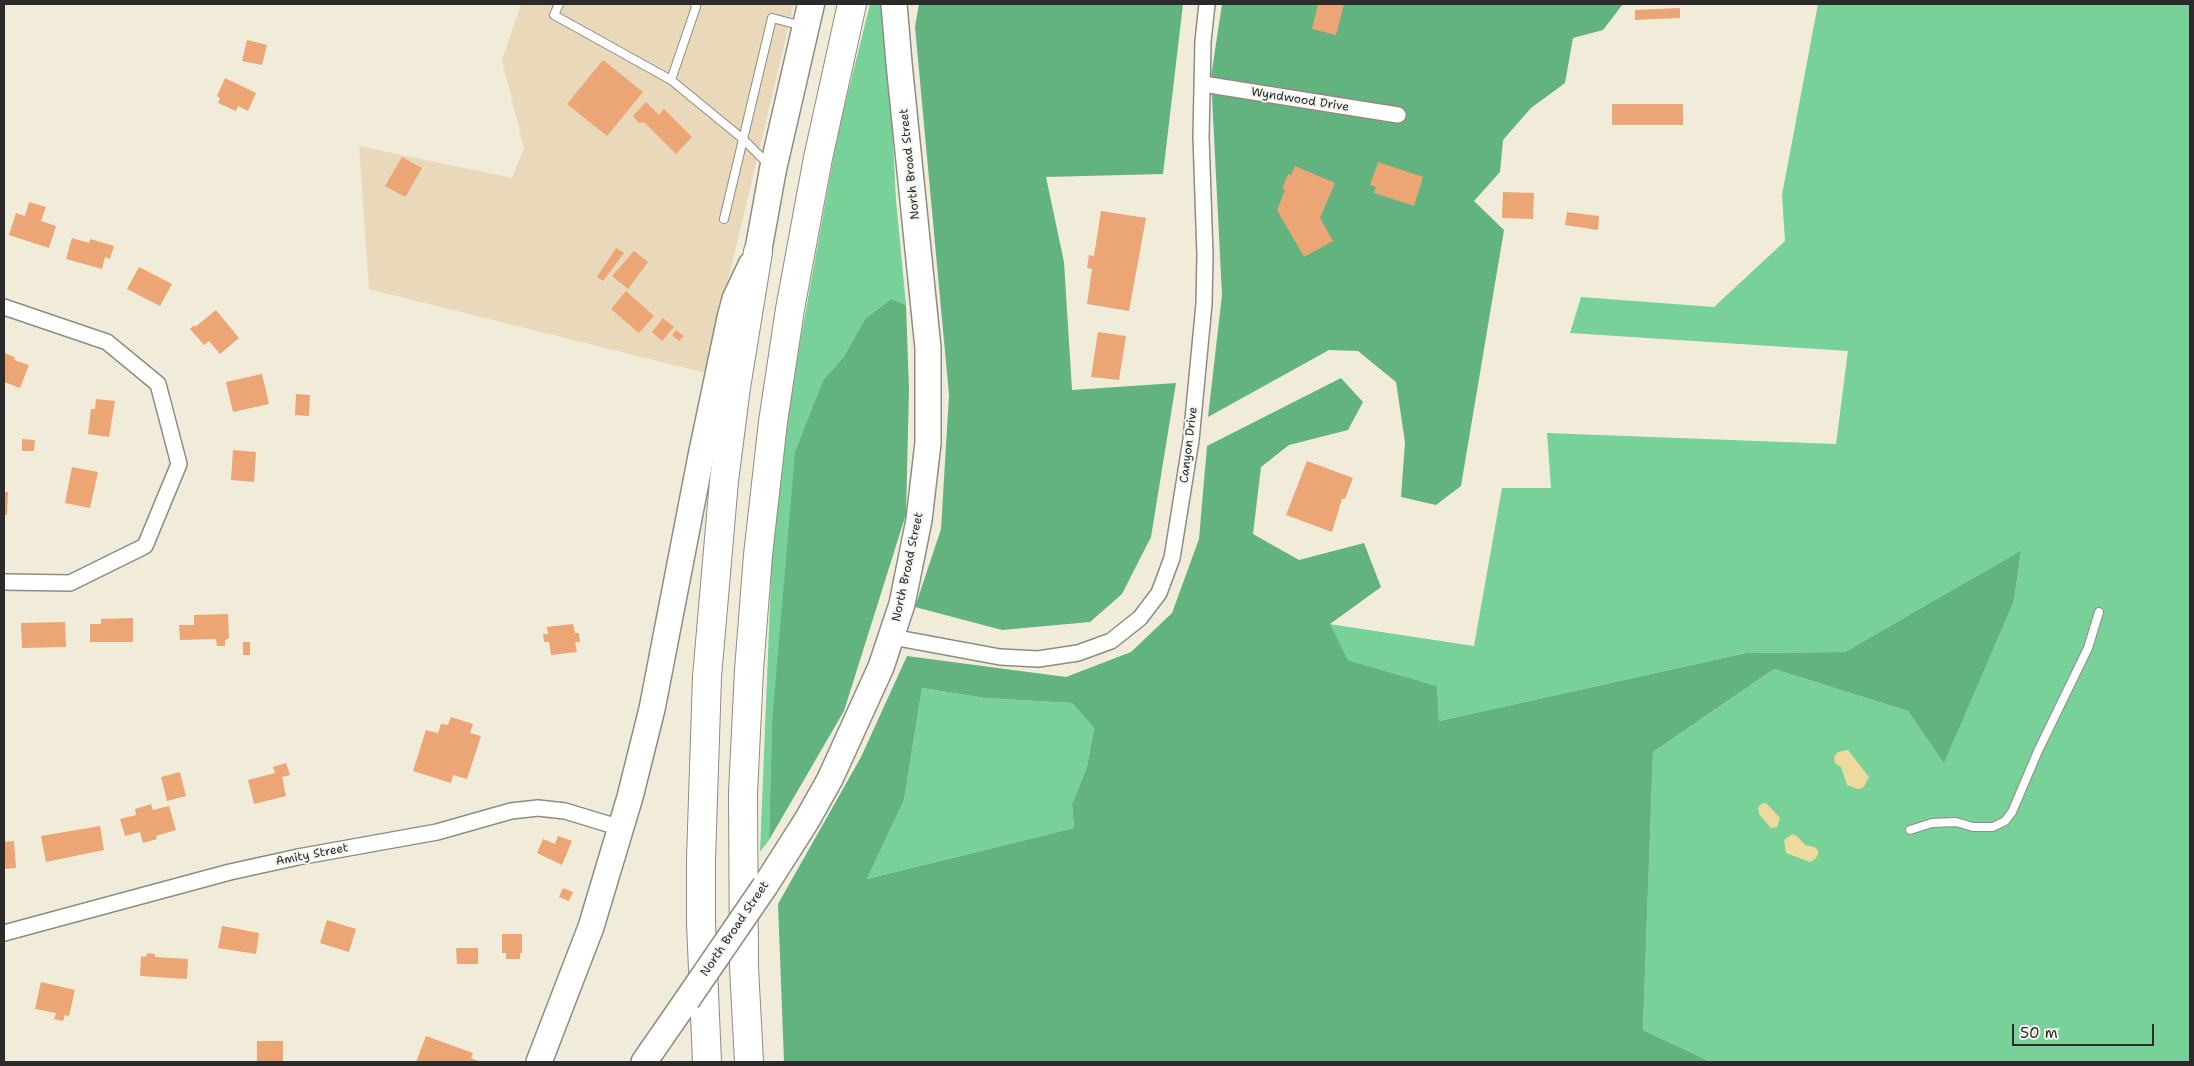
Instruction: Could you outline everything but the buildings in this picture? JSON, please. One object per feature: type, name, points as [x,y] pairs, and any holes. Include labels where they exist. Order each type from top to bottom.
[{"type":"highway","points":[[749,1062],[744,967],[743,793],[758,545],[772,422],[790,309],[818,158],[852,4]]},
{"type":"highway","points":[[707,1062],[701,868],[707,676],[724,481],[742,345],[758,252],[773,169],[808,15]]},
{"type":"main road","name":"North Broad Street","points":[[644,1062],[765,886],[807,820],[856,724],[892,637],[907,582],[919,520],[926,469],[929,402],[926,319],[894,4]]},
{"type":"main road","points":[[539,1062],[591,927],[622,828],[652,709],[730,318],[735,299],[758,252]]},
{"type":"street","name":"Canyon Drive","points":[[892,637],[1000,657],[1038,659],[1078,653],[1111,641],[1140,618],[1159,593],[1172,558],[1191,440],[1204,304],[1205,256],[1201,137],[1203,41],[1208,4]]},
{"type":"street","name":"Wyndwood Drive","points":[[1203,84],[1398,115]]},
{"type":"street","points":[[4,307],[106,342],[158,384],[179,464],[145,546],[70,583],[4,582]]},
{"type":"street","name":"Amity Street","points":[[4,933],[230,872],[298,857],[437,832],[510,811],[538,808],[565,811],[622,828]]},
{"type":"lane","points":[[559,4],[554,15],[670,80],[743,139],[773,169]]},
{"type":"lane","points":[[670,80],[696,7],[695,4]]},
{"type":"lane","points":[[724,219],[772,18],[808,15]]},
{"type":"lane","points":[[1910,830],[1932,823],[1956,822],[1973,828],[1993,827],[2005,821],[2012,812],[2038,751],[2088,648],[2099,612]]},
{"type":"shaded area","points":[[521,4],[794,4],[706,373],[369,289],[359,146],[512,178],[524,148],[502,60]]},
{"type":"green space","points":[[870,4],[886,4],[896,200],[906,305],[891,299],[865,319],[843,358],[824,379],[772,723],[769,840],[760,852],[772,553],[793,381],[838,133]]},
{"type":"green space","points":[[919,4],[1183,4],[1163,174],[1046,177],[1064,262],[1072,390],[1176,383],[1151,537],[1122,594],[1090,622],[1002,630],[915,607],[941,529],[949,395],[915,27]]},
{"type":"green space","points":[[1222,4],[1623,4],[1603,30],[1573,38],[1565,83],[1531,108],[1503,140],[1500,172],[1474,201],[1504,230],[1461,486],[1436,505],[1401,497],[1405,442],[1396,382],[1358,351],[1329,350],[1208,417],[1222,295],[1211,77]]},
{"type":"green space","points":[[1818,4],[2190,4],[2190,1062],[1711,1062],[1643,1030],[1653,752],[1774,669],[1908,711],[1944,762],[2014,601],[2021,552],[1845,652],[1746,653],[1439,721],[1437,686],[1348,660],[1329,624],[1474,646],[1502,488],[1551,488],[1547,433],[1836,444],[1848,351],[1570,333],[1581,297],[1714,307],[1785,241],[1782,195]]},
{"type":"green space","points":[[891,299],[906,305],[909,389],[906,514],[844,711],[769,840],[772,723],[795,452],[824,379],[843,358],[865,319]]},
{"type":"green space","points":[[1341,378],[1363,402],[1348,430],[1289,445],[1261,467],[1253,534],[1299,560],[1364,543],[1381,587],[1330,624],[1348,660],[1437,686],[1439,721],[1746,653],[1845,652],[2021,551],[2014,601],[1944,763],[1908,711],[1774,669],[1653,752],[1643,1030],[1711,1062],[784,1062],[778,904],[861,757],[907,656],[1066,677],[1131,652],[1172,613],[1199,539],[1207,446]],"holes":[[[922,688],[985,698],[1072,703],[1094,728],[1087,767],[1072,804],[1074,828],[867,879],[904,800]]]},
{"type":"green space","points":[[922,688],[985,698],[1072,703],[1094,728],[1087,767],[1072,804],[1074,828],[867,879],[904,800]]},
{"type":"sand","points":[[1848,750],[1869,777],[1863,788],[1857,789],[1847,785],[1841,767],[1835,763],[1834,757],[1838,752]]},
{"type":"sand","points":[[1766,803],[1780,818],[1777,827],[1771,828],[1759,814],[1758,808],[1761,804]]},
{"type":"sand","points":[[1792,834],[1797,836],[1805,845],[1818,850],[1818,855],[1815,859],[1810,862],[1786,853],[1784,840]]}]
